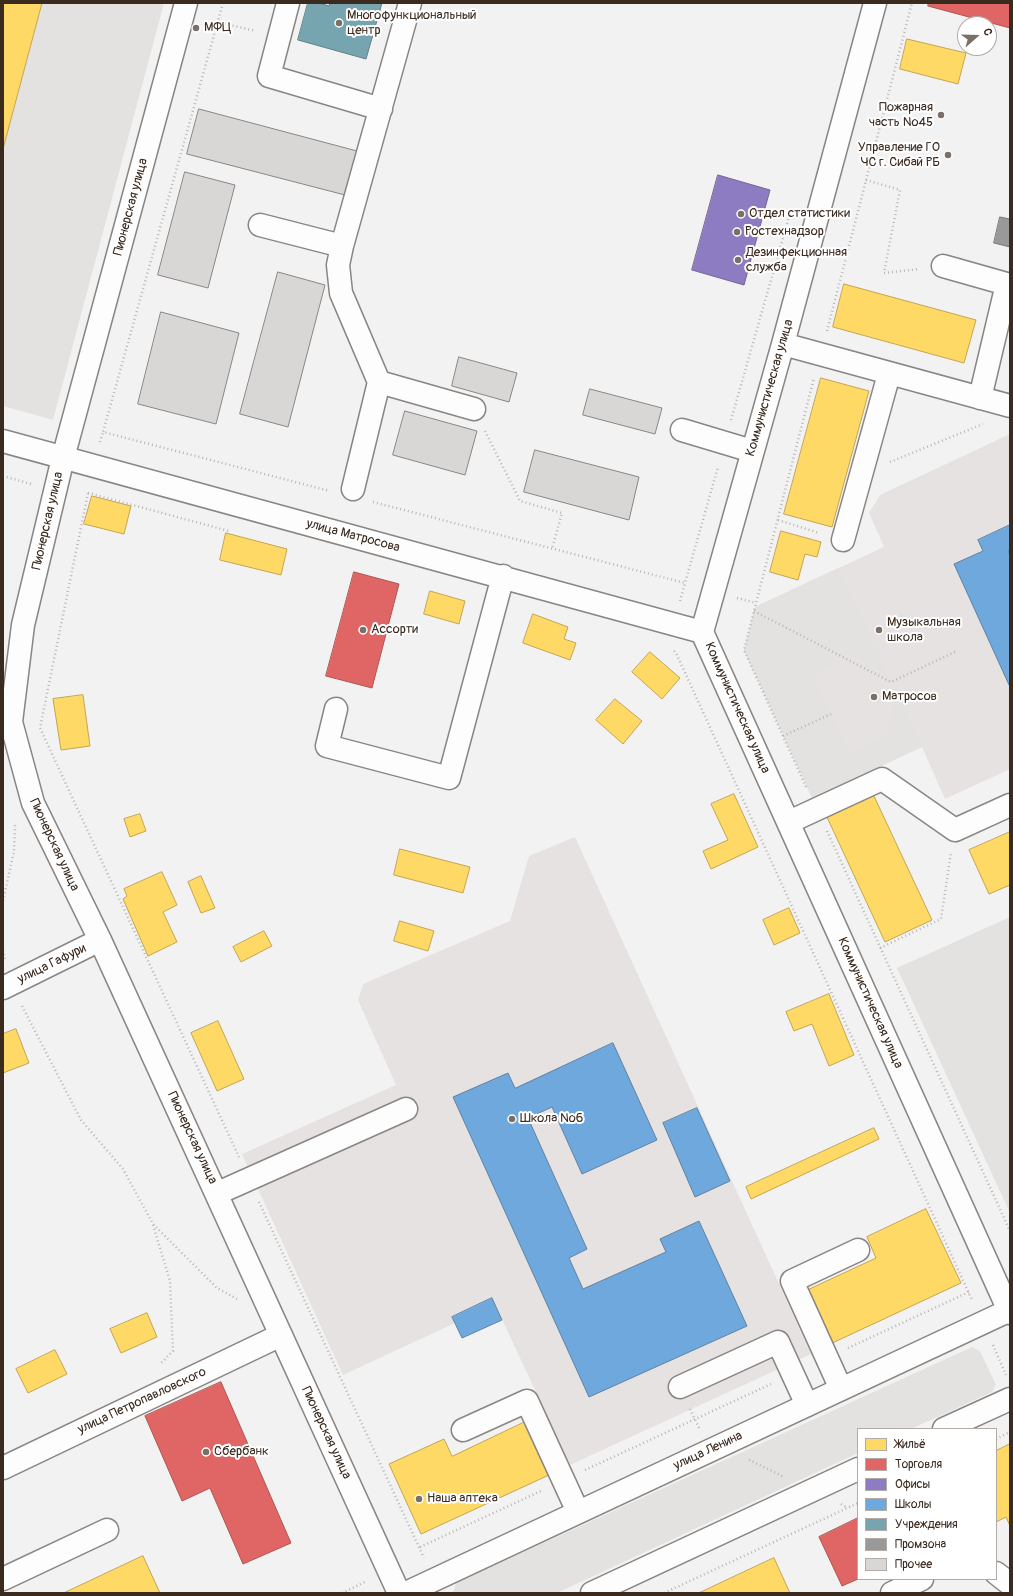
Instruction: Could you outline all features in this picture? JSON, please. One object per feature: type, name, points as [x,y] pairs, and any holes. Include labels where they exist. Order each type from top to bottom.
[{"type":"street","name":"Пионерская улица","points":[[186,3],[63,458],[23,625],[11,722],[33,803],[100,940],[218,1193],[399,1593]]},
{"type":"street","points":[[288,3],[269,76],[381,109]]},
{"type":"street","points":[[361,496],[379,382],[341,293],[338,265],[410,3]]},
{"type":"street","name":"Коммунистическая улица","points":[[875,3],[783,344],[702,632],[1010,1311]]},
{"type":"street","points":[[260,224],[342,246]]},
{"type":"street","points":[[943,266],[1008,284],[980,398]]},
{"type":"street","points":[[783,344],[1010,406]]},
{"type":"street","points":[[843,540],[889,374]]},
{"type":"street","points":[[379,382],[474,409]]},
{"type":"street","points":[[682,430],[752,451]]},
{"type":"street","name":"улица Матросова","points":[[3,441],[503,576],[702,632]]},
{"type":"street","points":[[336,709],[327,746],[449,778],[503,576]]},
{"type":"street","points":[[789,822],[882,779],[955,830],[1010,805]]},
{"type":"street","name":"улица Гафури","points":[[7,986],[100,940]]},
{"type":"street","points":[[218,1193],[406,1109]]},
{"type":"street","points":[[841,1389],[792,1281],[858,1250]]},
{"type":"street","name":"улица Ленина","points":[[406,1593],[807,1404],[1010,1311]]},
{"type":"street","name":"улица Петропавловского","points":[[3,1468],[281,1335]]},
{"type":"street","points":[[680,1387],[778,1342],[807,1404]]},
{"type":"street","points":[[946,1428],[1010,1398]]},
{"type":"street","points":[[463,1430],[528,1400],[578,1512]]},
{"type":"street","points":[[592,1593],[857,1469]]},
{"type":"street","points":[[3,1580],[107,1530]]},
{"type":"street","points":[[997,1573],[1010,1584]]},
{"type":"street","points":[[892,1593],[920,1580]]},
{"type":"path","points":[[223,3],[94,466],[40,728],[434,1579]]},
{"type":"path","points":[[912,3],[744,650],[1010,1231]]},
{"type":"path","points":[[217,22],[279,37]]},
{"type":"path","points":[[866,180],[900,190],[884,274],[943,266]]},
{"type":"path","points":[[361,496],[552,549],[685,583],[790,215]]},
{"type":"path","points":[[474,409],[520,501],[562,513],[552,549]]},
{"type":"path","points":[[862,474],[989,422]]},
{"type":"path","points":[[103,432],[331,492]]},
{"type":"path","points":[[3,476],[36,486]]},
{"type":"path","points":[[778,520],[843,540]]},
{"type":"path","points":[[754,611],[891,682],[958,651]]},
{"type":"path","points":[[676,653],[1007,1376]]},
{"type":"path","points":[[783,736],[831,714]]},
{"type":"path","points":[[3,901],[14,851],[15,822]]},
{"type":"path","points":[[880,948],[941,919],[955,830]]},
{"type":"path","points":[[7,986],[81,1120],[124,1169],[153,1224],[170,1281],[173,1351],[159,1365]]},
{"type":"path","points":[[153,1224],[217,1288],[237,1300]]},
{"type":"path","points":[[827,1358],[995,1280]]},
{"type":"path","points":[[420,1547],[793,1374]]},
{"type":"path","points":[[695,1419],[704,1437],[848,1508]]},
{"type":"path","points":[[997,1438],[1010,1432]]},
{"type":"path","points":[[664,1593],[857,1504]]},
{"type":"shaded area","points":[[42,3],[164,3],[53,420],[3,406],[3,149]]},
{"type":"shaded area","name":"Музыкальная школа","points":[[1010,434],[1010,769],[945,799],[922,747],[812,798],[744,650],[755,607],[884,547],[869,513],[880,495]]},
{"type":"shaded area","points":[[838,568],[889,677],[852,657],[813,675],[850,753],[886,736],[897,694],[922,747],[812,798],[744,650],[755,607]]},
{"type":"shaded area","name":"Школа №6","points":[[575,837],[811,1354],[570,1465],[492,1298],[452,1316],[455,1323],[343,1375],[242,1154],[396,1085],[358,1000],[363,984],[510,921],[529,856]]},
{"type":"shaded area","points":[[1010,917],[1010,1213],[897,968]]},
{"type":"shaded area","points":[[972,1347],[980,1351],[996,1385],[992,1392],[913,1428],[857,1428],[857,1453],[557,1593],[453,1593],[456,1583]]},
{"type":"building: Жильё","points":[[3,3],[42,3],[3,149]]},
{"type":"building: Жильё","points":[[907,39],[957,51],[957,56],[965,56],[958,84],[900,69]]},
{"type":"building: Жильё","points":[[844,284],[976,320],[964,363],[833,327]]},
{"type":"building: Жильё","points":[[821,378],[869,391],[832,527],[784,514]]},
{"type":"building: Жильё","points":[[92,496],[131,506],[124,534],[84,524]]},
{"type":"building: Жильё","points":[[781,531],[821,542],[817,557],[805,554],[798,580],[770,572]]},
{"type":"building: Жильё","points":[[226,533],[287,549],[281,575],[220,560]]},
{"type":"building: Жильё","points":[[430,591],[465,601],[459,624],[424,614]]},
{"type":"building: Жильё","points":[[533,614],[568,627],[564,639],[576,643],[570,660],[523,643]]},
{"type":"building: Жильё","points":[[650,652],[680,678],[662,699],[632,672]]},
{"type":"building: Жильё","points":[[83,695],[90,746],[61,750],[53,699]]},
{"type":"building: Жильё","points":[[615,699],[642,721],[623,744],[596,720]]},
{"type":"building: Жильё","points":[[734,794],[758,847],[711,869],[703,851],[728,840],[711,804]]},
{"type":"building: Жильё","points":[[873,794],[932,920],[885,942],[826,815]]},
{"type":"building: Жильё","points":[[140,814],[146,831],[130,837],[124,819]]},
{"type":"building: Жильё","points":[[1010,832],[1010,885],[989,894],[969,850]]},
{"type":"building: Жильё","points":[[400,849],[470,867],[463,893],[394,875]]},
{"type":"building: Жильё","points":[[162,872],[177,905],[163,912],[177,942],[148,956],[123,899],[127,896],[124,889]]},
{"type":"building: Жильё","points":[[201,876],[215,908],[201,913],[188,882]]},
{"type":"building: Жильё","points":[[789,908],[800,933],[774,945],[763,920]]},
{"type":"building: Жильё","points":[[400,921],[434,931],[428,951],[394,941]]},
{"type":"building: Жильё","points":[[264,931],[272,946],[241,962],[233,947]]},
{"type":"building: Жильё","points":[[829,994],[854,1055],[829,1066],[812,1024],[794,1031],[786,1012]]},
{"type":"building: Жильё","points":[[218,1021],[244,1079],[217,1091],[191,1033]]},
{"type":"building: Жильё","points":[[16,1029],[29,1063],[3,1073],[3,1034]]},
{"type":"building: Жильё","points":[[874,1128],[879,1139],[751,1199],[746,1187]]},
{"type":"building: Жильё","points":[[926,1209],[961,1283],[828,1345],[803,1292],[876,1258],[867,1237]]},
{"type":"building: Жильё","points":[[147,1313],[157,1337],[121,1353],[110,1329]]},
{"type":"building: Жильё","points":[[55,1350],[67,1374],[28,1393],[16,1369]]},
{"type":"building: Жильё","points":[[525,1422],[549,1475],[421,1534],[389,1464],[444,1439],[452,1456]]},
{"type":"building: Жильё","points":[[1010,1444],[1010,1526],[1006,1517],[997,1522],[997,1450]]},
{"type":"building: Жильё","points":[[143,1556],[160,1593],[64,1593]]},
{"type":"building: Жильё","points":[[774,1558],[790,1593],[699,1593]]},
{"type":"building: Торговля","points":[[929,3],[1010,3],[1010,28],[997,25],[997,16],[965,16],[928,6]]},
{"type":"building: Торговля","name":"Ассорти","points":[[354,572],[399,584],[372,688],[326,676]]},
{"type":"building: Торговля","name":"Сбербанк","points":[[221,1382],[291,1543],[243,1564],[210,1488],[182,1501],[145,1416]]},
{"type":"building: Торговля","points":[[857,1518],[857,1579],[842,1586],[819,1537]]},
{"type":"building: Офисы","points":[[718,175],[770,190],[744,285],[692,270]]},
{"type":"building: Школы","points":[[1010,525],[1010,550],[1008,551],[1010,555],[1010,687],[954,564],[983,551],[978,540]]},
{"type":"building: Школы","points":[[613,1043],[657,1140],[582,1174],[552,1107],[528,1118],[587,1249],[569,1258],[583,1289],[666,1252],[660,1239],[699,1221],[747,1326],[589,1397],[453,1097],[508,1073],[515,1088]]},
{"type":"building: Школы","points":[[697,1108],[730,1181],[695,1197],[663,1123]]},
{"type":"building: Школы","points":[[492,1298],[502,1320],[462,1338],[452,1317]]},
{"type":"building: Учреждения","name":"Многофункциональный центр","points":[[308,3],[319,3],[329,6],[330,3],[382,3],[366,59],[298,40]]},
{"type":"building: Промзона","points":[[1000,217],[1010,219],[1010,247],[994,243]]},
{"type":"building: Прочее","points":[[199,109],[357,151],[345,195],[187,154]]},
{"type":"building: Прочее","points":[[185,172],[235,185],[208,288],[158,275]]},
{"type":"building: Прочее","points":[[278,272],[325,285],[288,427],[240,414]]},
{"type":"building: Прочее","points":[[161,312],[239,333],[216,424],[138,404]]},
{"type":"building: Прочее","points":[[459,357],[517,373],[509,402],[452,386]]},
{"type":"building: Прочее","points":[[590,389],[662,408],[655,434],[583,415]]},
{"type":"building: Прочее","points":[[405,411],[477,431],[465,475],[393,455]]},
{"type":"building: Прочее","points":[[535,450],[639,477],[629,520],[524,492]]},
{"type":"place","name":"Многофункциональный центр","points":[[339,23]]},
{"type":"place","name":"МФЦ","points":[[196,28]]},
{"type":"place","name":"Пожарная часть №45","points":[[941,115]]},
{"type":"place","name":"Управление ГО ЧС г. Сибай РБ","points":[[948,155]]},
{"type":"place","name":"Отдел статистики","points":[[741,214]]},
{"type":"place","name":"Ростехнадзор","points":[[737,232]]},
{"type":"place","name":"Дезинфекционная служба","points":[[738,260]]},
{"type":"place","name":"Ассорти","points":[[363,630]]},
{"type":"place","name":"Музыкальная школа","points":[[879,630]]},
{"type":"place","name":"Матросов","points":[[874,697]]},
{"type":"place","name":"Школа №6","points":[[512,1119]]},
{"type":"place","name":"Сбербанк","points":[[206,1452]]},
{"type":"place","name":"Наша аптека","points":[[419,1499]]}]
